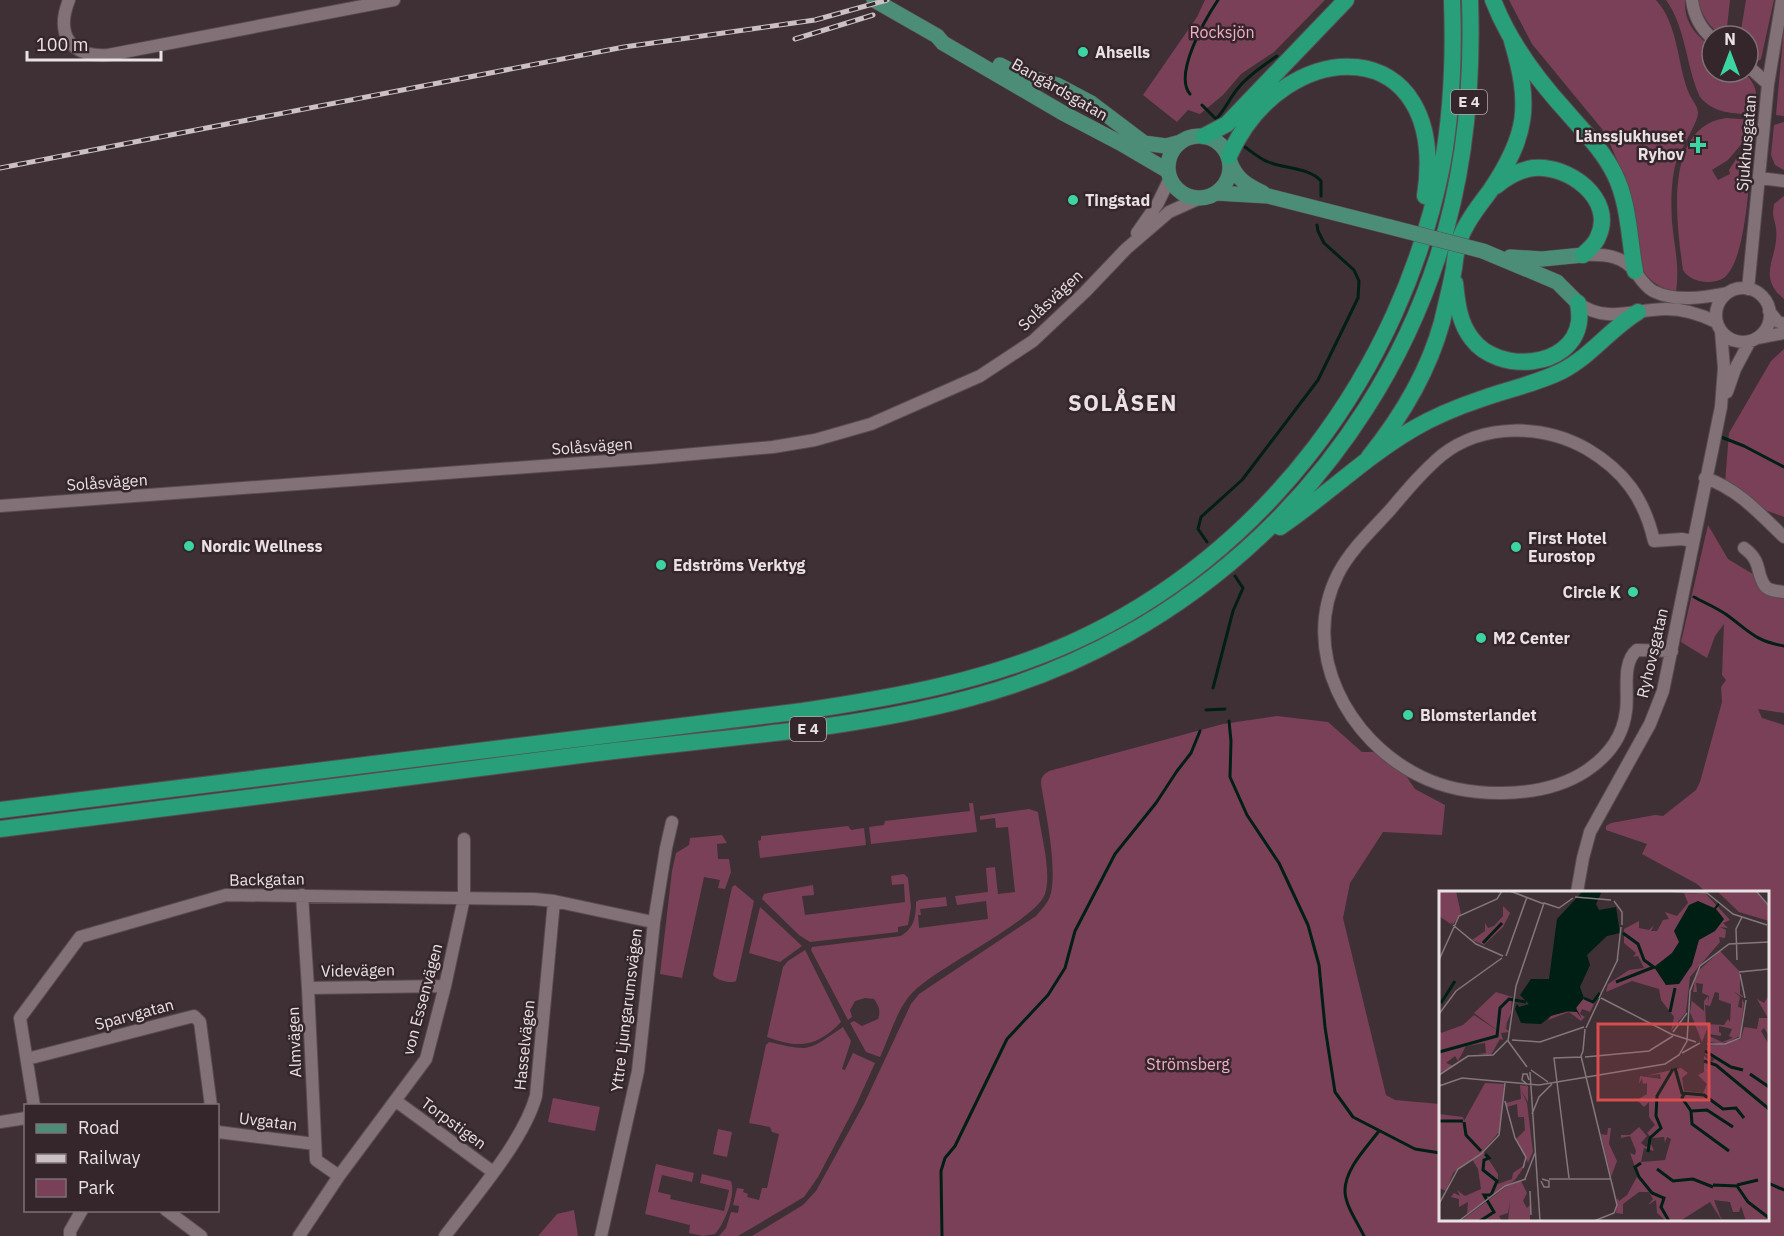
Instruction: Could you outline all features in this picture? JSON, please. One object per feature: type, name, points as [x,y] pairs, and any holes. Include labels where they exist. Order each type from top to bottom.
[{"type":"highway","points":[[1204,136],[1227,124],[1346,0]]},
{"type":"highway","name":"E 4","points":[[0,810],[803,711],[925,691],[970,680],[1022,663],[1075,641],[1120,617],[1160,593],[1209,557],[1256,515],[1302,465],[1362,379],[1392,322],[1418,255],[1434,199],[1449,114],[1452,0]]},
{"type":"highway","name":"E 4","points":[[0,829],[617,750],[806,729],[891,716],[971,698],[1029,680],[1128,634],[1169,610],[1252,545],[1296,501],[1345,440],[1380,386],[1411,326],[1440,252],[1460,169],[1470,83],[1470,0]]},
{"type":"highway","points":[[1369,457],[1399,418],[1425,372],[1439,331],[1459,242],[1466,226],[1517,143],[1522,127],[1524,90],[1522,75],[1512,41],[1493,0]]},
{"type":"highway","points":[[1512,41],[1543,84],[1605,157],[1615,175],[1622,194],[1635,271]]},
{"type":"highway","points":[[1229,159],[1243,130],[1262,107],[1289,85],[1308,75],[1342,66],[1363,68],[1382,75],[1410,96],[1420,114],[1426,134],[1428,175],[1418,255]]},
{"type":"highway","points":[[1490,190],[1514,174],[1535,168],[1559,170],[1581,182],[1596,199],[1601,218],[1600,234],[1583,255]]},
{"type":"highway","points":[[1454,270],[1458,308],[1466,331],[1472,340],[1486,352],[1508,361],[1520,363],[1542,360],[1564,347],[1572,338],[1579,323],[1578,303]]},
{"type":"highway","points":[[1252,545],[1312,506],[1369,457],[1416,427],[1452,410],[1563,370],[1588,353],[1620,323],[1638,312]]},
{"type":"main road","name":"Bangårdsgatan","points":[[874,0],[1050,106],[1141,154],[1169,174]]},
{"type":"main road","name":"Bangårdsgatan","points":[[937,36],[946,36],[1017,74],[1057,85],[1099,107],[1127,132],[1144,143],[1166,146],[1181,142]]},
{"type":"main road","points":[[1268,196],[1239,179],[1234,174],[1229,159],[1219,143],[1204,136],[1196,136],[1181,142],[1170,154],[1169,174],[1182,193],[1200,198],[1216,193],[1268,196],[1486,252],[1542,260],[1583,255]]},
{"type":"main road","points":[[1216,193],[1226,183],[1229,176],[1229,159]]},
{"type":"main road","points":[[1486,252],[1557,282],[1578,303]]},
{"type":"street","points":[[69,0],[63,18],[66,35],[80,52],[92,56],[108,55],[394,0]]},
{"type":"street","points":[[1692,0],[1695,16],[1700,25]]},
{"type":"street","name":"Sjukhusgatan","points":[[1748,289],[1768,84],[1782,0]]},
{"type":"street","points":[[1760,77],[1768,84]]},
{"type":"street","name":"Solåsvägen","points":[[1126,249],[1158,203],[1169,174]]},
{"type":"street","points":[[1760,178],[1784,181]]},
{"type":"street","name":"Solåsvägen","points":[[0,506],[649,458],[773,447],[815,440],[872,424],[980,376],[1033,341],[1126,249],[1169,212],[1200,198]]},
{"type":"street","points":[[1583,255],[1610,255],[1625,262],[1646,285],[1661,294],[1694,298],[1728,293],[1741,288],[1748,289],[1762,297],[1777,321],[1784,324]]},
{"type":"street","points":[[1719,327],[1717,306],[1728,293]]},
{"type":"street","points":[[1578,303],[1600,315],[1666,309],[1698,314],[1719,327],[1734,341],[1753,340],[1784,333]]},
{"type":"street","points":[[1753,340],[1767,326],[1769,311]]},
{"type":"street","name":"Ryhovsgatan","points":[[1719,327],[1724,368],[1721,407]]},
{"type":"street","name":"Ryhovsgatan","points":[[1577,891],[1582,858],[1590,832],[1654,716],[1663,691],[1721,407],[1735,369],[1753,340]]},
{"type":"street","points":[[1672,651],[1636,650],[1632,653],[1628,666],[1627,706],[1624,723],[1611,749],[1584,772],[1550,786],[1516,792],[1482,792],[1458,790],[1430,781],[1407,770],[1373,744],[1345,708],[1328,659],[1324,633],[1327,610],[1338,575],[1350,555],[1425,471],[1443,455],[1470,440],[1494,433],[1532,431],[1552,435],[1581,446],[1607,462],[1631,486],[1654,542],[1682,539],[1692,541]]},
{"type":"street","points":[[1705,478],[1721,483],[1735,492],[1784,537]]},
{"type":"street","points":[[1744,548],[1756,560],[1766,586],[1784,592]]},
{"type":"street","name":"Yttre Ljungarumsvägen","points":[[601,1236],[638,1071],[654,922],[672,822]]},
{"type":"street","name":"von Essenvägen","points":[[299,1236],[339,1176],[426,1059],[464,898],[464,839]]},
{"type":"street","name":"Backgatan","points":[[34,1104],[20,1018],[80,938],[226,895],[554,901],[648,921]]},
{"type":"street","name":"Almvägen","points":[[302,895],[316,1160],[339,1176]]},
{"type":"street","name":"Hasselvägen","points":[[445,1236],[526,1123],[536,1096],[554,901]]},
{"type":"street","name":"Videvägen","points":[[308,988],[445,986]]},
{"type":"street","name":"Sparvgatan","points":[[27,1059],[194,1016],[200,1022],[211,1104]]},
{"type":"street","name":"Torpstigen","points":[[396,1101],[493,1172]]},
{"type":"street","points":[[0,1122],[24,1118]]},
{"type":"street","name":"Uvgatan","points":[[219,1132],[315,1144]]},
{"type":"street","points":[[70,1236],[70,1231],[81,1212]]},
{"type":"street","points":[[169,1212],[201,1236]]},
{"type":"green space","name":"Rocksjön","points":[[1205,0],[1325,0],[1274,52],[1241,74],[1223,95],[1200,114],[1188,110],[1177,122],[1143,95],[1197,17]]},
{"type":"green space","points":[[1509,0],[1656,0],[1669,20],[1684,80],[1698,112],[1679,155],[1673,177],[1671,209],[1677,265],[1676,291],[1655,284],[1641,267],[1619,165],[1611,146],[1602,129],[1532,44]]},
{"type":"green space","points":[[1666,0],[1685,0],[1686,15],[1700,38],[1700,84],[1753,84],[1756,92],[1754,115],[1718,110],[1700,97],[1673,11]]},
{"type":"green space","points":[[1698,0],[1730,0],[1727,24],[1710,24]]},
{"type":"green space","points":[[1746,0],[1774,0],[1760,60],[1760,24],[1742,24]]},
{"type":"green space","points":[[1784,27],[1784,116],[1776,115]]},
{"type":"green space","points":[[1726,118],[1753,120],[1752,137],[1745,140],[1728,160],[1712,170],[1718,180],[1730,174],[1729,170],[1739,156],[1752,146],[1746,215],[1738,252],[1732,267],[1725,277],[1704,282],[1690,277],[1683,270],[1678,229],[1678,181],[1683,158],[1691,139],[1706,125]]},
{"type":"green space","points":[[1784,122],[1784,170],[1775,165],[1771,155],[1774,125]]},
{"type":"green space","points":[[1784,196],[1784,299],[1775,290],[1770,274],[1776,238],[1774,204]]},
{"type":"green space","points":[[1784,349],[1784,517],[1724,495],[1729,433],[1771,361]]},
{"type":"green space","name":"Strömsberg","points":[[1708,525],[1728,559],[1784,593],[1784,713],[1758,709],[1762,718],[1784,725],[1784,1236],[752,1236],[803,1205],[816,1191],[864,1104],[911,1004],[919,994],[1036,916],[1047,902],[1051,893],[1053,868],[1041,784],[1044,775],[1049,771],[1223,724],[1277,716],[1328,722],[1362,752],[1390,752],[1415,789],[1445,805],[1442,835],[1383,832],[1350,883],[1343,918],[1386,1095],[1395,1100],[1439,1104],[1439,1221],[1769,1221],[1769,891],[1705,891],[1697,884],[1642,854],[1647,844],[1606,830],[1606,826],[1611,823],[1655,815],[1663,816],[1696,790],[1700,782],[1722,702],[1721,687],[1726,680],[1722,675],[1724,624],[1715,636],[1707,658],[1681,642]]},
{"type":"green space","points":[[969,803],[973,803],[977,832],[871,844],[869,827],[884,825],[885,821],[970,811]]},
{"type":"green space","points":[[1029,809],[1038,812],[1047,864],[1047,885],[1045,894],[1038,905],[1006,930],[943,969],[913,992],[898,1014],[880,1057],[866,1052],[850,1023],[854,1021],[862,1026],[878,1019],[877,1004],[874,999],[865,998],[855,1001],[850,1010],[852,1017],[848,1020],[811,950],[812,947],[901,936],[911,926],[915,917],[916,902],[919,900],[946,897],[947,906],[920,909],[919,928],[988,919],[986,901],[957,905],[955,896],[988,892],[986,868],[995,867],[998,894],[1015,892],[1008,827],[996,828],[995,818],[980,820],[980,816]]},
{"type":"green space","points":[[848,826],[851,830],[864,828],[866,845],[760,858],[758,841],[761,840],[761,836]]},
{"type":"green space","points":[[722,835],[727,843],[717,844],[718,859],[729,859],[731,872],[725,889],[718,888],[720,880],[704,877],[682,978],[660,974],[676,853],[689,845],[690,838]]},
{"type":"green space","points":[[904,874],[908,878],[911,907],[908,925],[898,927],[898,932],[810,942],[799,935],[762,899],[764,894],[813,885],[814,895],[802,896],[805,915],[905,902],[904,884],[892,885],[891,876]]},
{"type":"green space","points":[[735,885],[754,901],[736,981],[731,982],[720,980],[713,975],[732,887]]},
{"type":"green space","points":[[760,907],[802,946],[780,962],[749,953]]},
{"type":"green space","points":[[805,950],[841,1022],[824,1037],[807,1043],[789,1043],[767,1037],[783,967]]},
{"type":"green space","points":[[843,1027],[851,1041],[842,1069],[845,1070],[853,1053],[875,1063],[818,1177],[804,1197],[738,1236],[719,1236],[726,1228],[731,1212],[738,1213],[739,1206],[733,1205],[737,1188],[744,1189],[743,1192],[748,1194],[747,1197],[759,1200],[762,1188],[767,1188],[779,1134],[772,1132],[770,1127],[749,1123],[766,1045],[769,1042],[802,1048],[809,1047]]},
{"type":"green space","points":[[553,1098],[600,1107],[595,1131],[548,1122]]},
{"type":"green space","points":[[718,1129],[732,1132],[727,1157],[713,1154]]},
{"type":"green space","points":[[656,1164],[694,1173],[692,1182],[662,1175],[658,1192],[671,1195],[670,1199],[724,1211],[729,1190],[700,1183],[702,1174],[731,1181],[732,1194],[729,1209],[715,1234],[703,1236],[689,1233],[690,1225],[645,1214]]},
{"type":"green space","points":[[574,1210],[578,1236],[538,1236],[557,1214]]},
{"type":"waterway","points":[[1190,94],[1186,85],[1188,60],[1199,32],[1218,0]]},
{"type":"waterway","points":[[1216,119],[1243,83],[1277,56]]},
{"type":"waterway","points":[[1202,105],[1216,119]]},
{"type":"waterway","points":[[1245,147],[1266,161],[1316,176],[1321,181],[1321,196]]},
{"type":"waterway","points":[[1207,542],[1198,529],[1201,517],[1242,480],[1318,380],[1358,298],[1359,281],[1354,270],[1324,243],[1317,225]]},
{"type":"waterway","points":[[1721,437],[1784,467]]},
{"type":"waterway","points":[[1213,688],[1233,611],[1243,588],[1235,576]]},
{"type":"waterway","points":[[1694,597],[1723,612],[1759,638],[1784,646]]},
{"type":"waterway","points":[[1206,710],[1225,709]]},
{"type":"waterway","points":[[1229,721],[1230,777],[1247,815],[1279,863],[1308,925],[1319,965],[1335,1092],[1353,1117],[1415,1149],[1439,1153]]},
{"type":"waterway","points":[[942,1236],[941,1171],[945,1158],[955,1146],[1007,1039],[1048,995],[1065,968],[1075,931],[1115,854],[1156,803],[1191,753],[1200,731]]},
{"type":"waterway","points":[[1364,1236],[1348,1203],[1345,1192],[1346,1184],[1352,1168],[1379,1131]]},
{"type":"waterway","points":[[1769,1183],[1784,1190]]},
{"type":"railway","points":[[0,168],[624,47],[815,20],[887,0]]},
{"type":"railway","points":[[795,39],[873,15]]},
{"type":"place","name":"Ahsells","points":[[1083,52]]},
{"type":"place","name":"Länssjukhuset Ryhov","points":[[1698,145]]},
{"type":"place","name":"Tingstad","points":[[1073,200]]},
{"type":"place","name":"Nordic Wellness","points":[[189,546]]},
{"type":"place","name":"First Hotel Eurostop","points":[[1516,547]]},
{"type":"place","name":"Edströms Verktyg","points":[[661,565]]},
{"type":"place","name":"Circle K","points":[[1633,592]]},
{"type":"place","name":"M2 Center","points":[[1481,638]]},
{"type":"place","name":"Blomsterlandet","points":[[1408,715]]},
{"type":"district","name":"SOLÅSEN","points":[[1123,403]]}]
